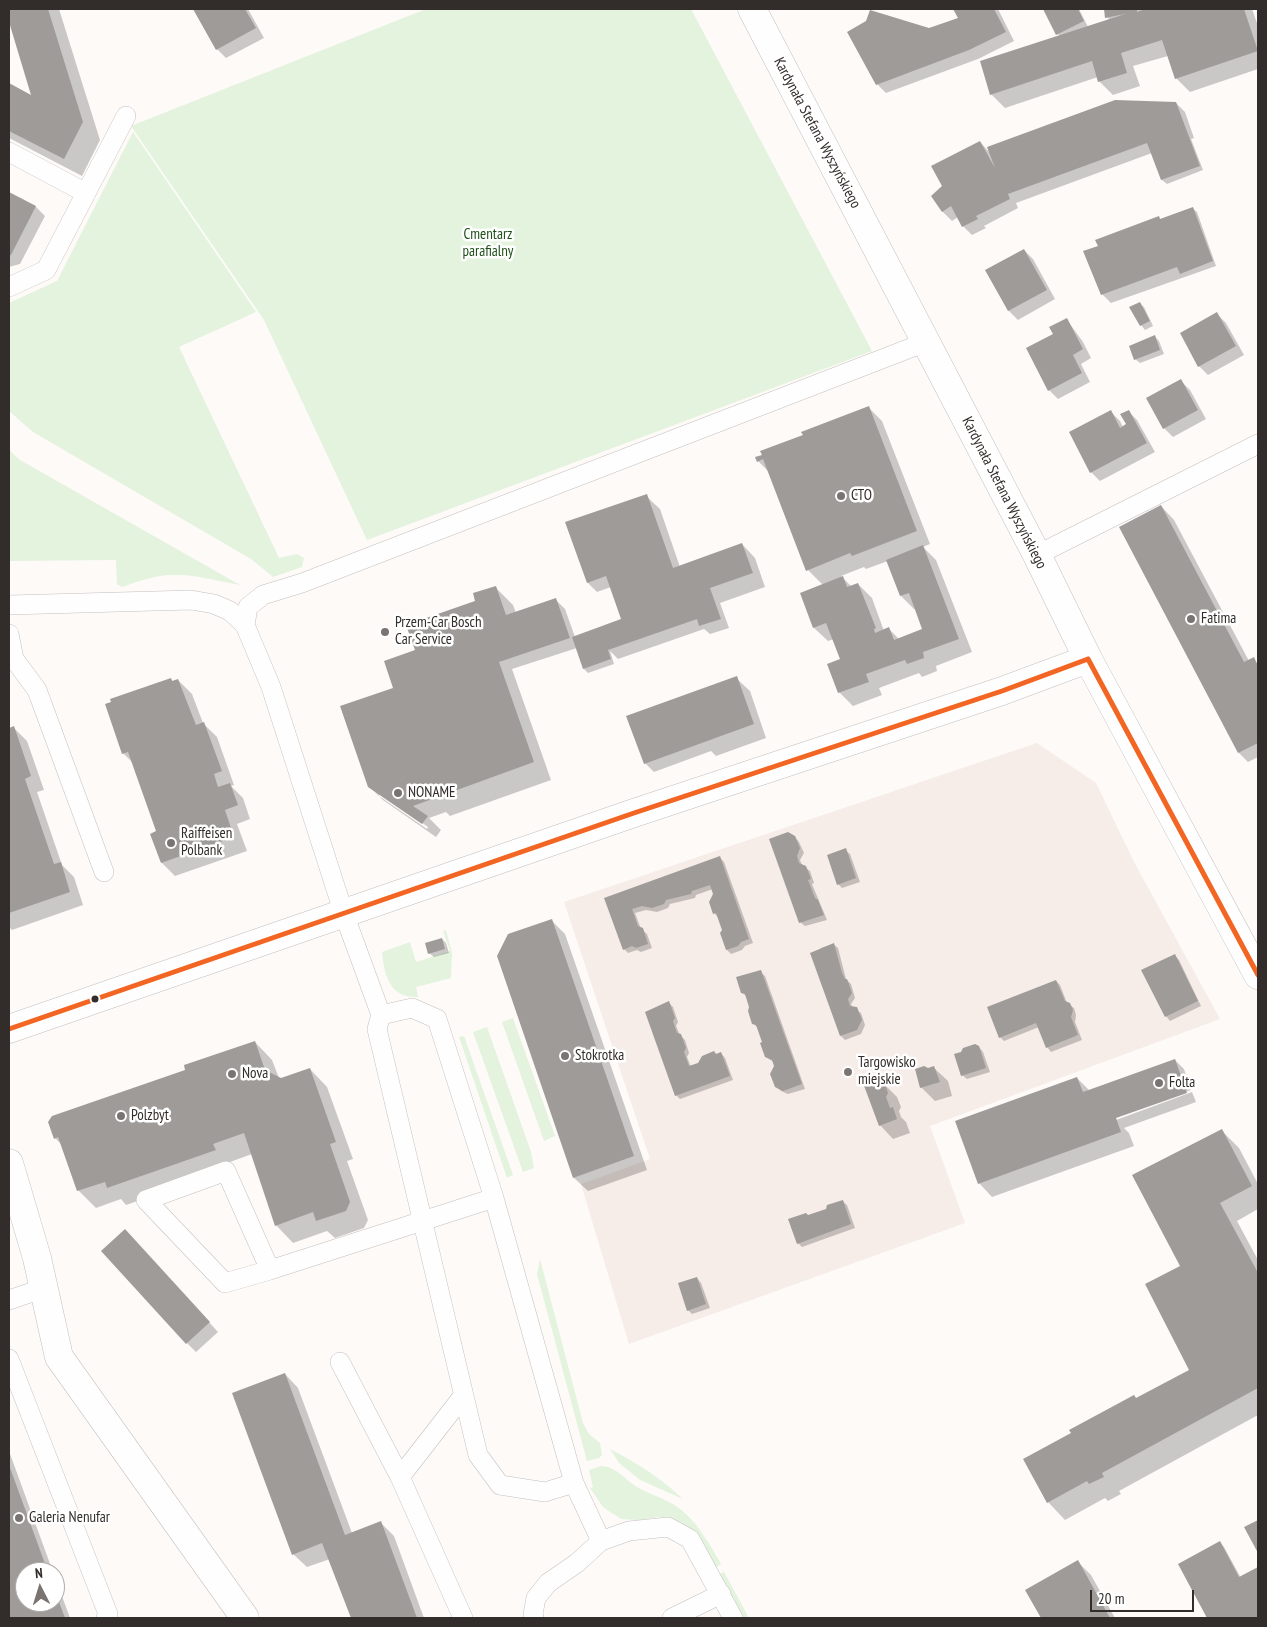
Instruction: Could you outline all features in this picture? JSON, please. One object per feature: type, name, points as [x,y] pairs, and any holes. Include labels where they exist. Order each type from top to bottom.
[{"type":"street","name":"Kardynała Stefana Wyszyńskiego","points":[[752,9],[1037,554],[1088,660],[1258,975]]},
{"type":"street","points":[[9,1029],[634,813],[1002,691],[1088,660]]},
{"type":"street","points":[[9,1163],[37,1258],[59,1357],[245,1618]]},
{"type":"lane","points":[[9,287],[46,270],[126,116]]},
{"type":"lane","points":[[9,152],[86,193]]},
{"type":"lane","points":[[245,625],[248,607],[263,595],[302,583],[926,342]]},
{"type":"lane","points":[[1037,554],[1258,444]]},
{"type":"lane","points":[[9,605],[191,600],[214,604],[230,610],[245,625],[271,687],[344,914],[381,1015],[376,1028],[478,1455],[500,1485],[544,1492],[574,1483]]},
{"type":"lane","points":[[9,634],[14,659],[37,690],[104,872]]},
{"type":"lane","points":[[381,1015],[412,1008],[437,1018],[494,1198],[574,1483],[601,1541]]},
{"type":"lane","points":[[270,1270],[226,1172],[146,1200],[224,1283],[270,1270],[494,1198]]},
{"type":"lane","points":[[9,1300],[44,1288]]},
{"type":"lane","points":[[9,1360],[108,1614],[106,1618]]},
{"type":"lane","points":[[340,1362],[400,1477],[463,1618]]},
{"type":"lane","points":[[400,1477],[463,1396]]},
{"type":"lane","points":[[534,1618],[536,1598],[548,1583],[578,1563],[601,1541],[629,1531],[668,1527],[690,1539],[733,1618]]},
{"type":"lane","points":[[672,1618],[721,1594]]},
{"type":"shaded area","name":"Targowisko miejskie","points":[[1037,743],[1096,783],[1134,862],[1220,1019],[930,1126],[965,1223],[629,1344],[581,1184],[650,1159],[564,902]]},
{"type":"green space","name":"Cmentarz parafialny","points":[[426,9],[691,9],[872,351],[367,540],[264,320],[131,126]]},
{"type":"green space","points":[[133,132],[256,312],[179,347],[279,558],[297,554],[304,558],[302,567],[273,577],[251,559],[33,432],[9,411],[9,303],[57,281]]},
{"type":"green space","points":[[9,450],[20,460],[240,585],[198,577],[167,575],[122,587],[117,584],[116,560],[9,561]]},
{"type":"green space","points":[[446,930],[452,953],[451,978],[416,987],[418,997],[408,997],[395,990],[387,977],[382,952],[410,942],[416,962],[450,951],[443,931]]},
{"type":"green space","points":[[513,1018],[555,1136],[544,1141],[502,1022]]},
{"type":"green space","points":[[487,1027],[531,1152],[534,1168],[523,1172],[473,1032]]},
{"type":"green space","points":[[464,1036],[513,1175],[507,1178],[459,1037]]},
{"type":"green space","points":[[540,1259],[583,1423],[589,1434],[600,1443],[602,1455],[599,1458],[587,1461],[537,1274]]},
{"type":"green space","points":[[610,1449],[648,1471],[683,1499],[640,1480],[619,1463]]},
{"type":"green space","points":[[601,1466],[616,1471],[637,1487],[671,1503],[683,1511],[702,1532],[721,1564],[715,1568],[696,1534],[682,1523],[660,1517],[638,1520],[621,1519],[603,1507],[590,1488],[593,1487],[589,1470]]},
{"type":"green space","points":[[724,1572],[749,1618],[741,1618],[718,1575]]},
{"type":"building","points":[[9,9],[48,9],[83,122],[64,159],[9,131],[9,83],[31,95],[9,22]]},
{"type":"building","points":[[193,9],[245,9],[256,28],[216,50]]},
{"type":"building","points":[[953,9],[994,9],[1006,32],[969,50],[876,85],[847,32],[866,21],[870,10],[929,28],[958,18]]},
{"type":"building","points":[[1043,9],[1078,9],[1084,21],[1056,35]]},
{"type":"building","points":[[1104,9],[1137,9],[1137,12],[1145,9],[1244,9],[1258,51],[1175,79],[1162,40],[1121,53],[1127,73],[1098,82],[1092,61],[990,95],[980,61],[1125,14],[1105,18]]},
{"type":"building","points":[[1115,100],[1176,102],[1200,166],[1161,180],[1147,143],[1008,194],[1010,199],[976,216],[978,219],[962,227],[951,206],[942,212],[931,196],[942,186],[931,166],[980,141],[995,168],[987,147]]},
{"type":"building","points":[[9,192],[36,206],[9,256]]},
{"type":"building","points":[[1193,207],[1213,261],[1180,274],[1177,267],[1101,295],[1083,251],[1098,246],[1095,240],[1159,216],[1160,219]]},
{"type":"building","points":[[1024,249],[1047,290],[1008,311],[985,270]]},
{"type":"building","points":[[1140,302],[1150,321],[1140,326],[1129,307]]},
{"type":"building","points":[[1217,312],[1236,346],[1198,367],[1180,333]]},
{"type":"building","points":[[1067,318],[1083,349],[1073,355],[1082,373],[1048,391],[1026,348],[1053,334],[1049,327]]},
{"type":"building","points":[[1155,335],[1160,350],[1134,360],[1129,346]]},
{"type":"building","points":[[1181,379],[1198,410],[1163,429],[1146,398]]},
{"type":"building","name":"CTO","points":[[869,406],[917,531],[852,556],[850,553],[806,571],[763,459],[757,462],[755,457],[762,455],[760,451],[803,435],[801,432]]},
{"type":"building","points":[[1111,410],[1120,428],[1126,424],[1120,414],[1129,410],[1147,443],[1090,473],[1069,432]]},
{"type":"building","points":[[647,494],[673,568],[742,543],[753,573],[710,588],[721,619],[699,626],[697,619],[608,650],[611,659],[583,669],[572,637],[621,619],[606,576],[587,583],[565,522]]},
{"type":"building","points":[[1161,505],[1244,662],[1254,657],[1258,666],[1258,743],[1238,753],[1119,527]]},
{"type":"building","points":[[923,545],[959,639],[923,652],[924,658],[907,664],[905,660],[866,674],[869,682],[838,693],[827,664],[840,659],[826,623],[813,628],[800,593],[843,576],[847,587],[858,583],[876,628],[874,629],[875,633],[889,627],[894,640],[922,629],[909,593],[900,596],[886,560]]},
{"type":"building","points":[[496,586],[506,615],[556,598],[570,638],[499,662],[534,762],[413,806],[428,816],[422,824],[368,787],[340,706],[393,688],[384,661],[415,650],[406,625],[475,601],[473,593]]},
{"type":"building","points":[[737,676],[754,724],[644,764],[626,716]]},
{"type":"building","points":[[171,678],[172,681],[178,679],[196,725],[204,722],[222,771],[214,774],[218,787],[230,783],[238,805],[225,810],[234,837],[161,863],[150,834],[156,831],[128,752],[122,754],[105,704],[111,702],[110,699]]},
{"type":"building","points":[[14,726],[31,776],[25,779],[54,864],[61,862],[70,892],[9,913],[9,728]]},
{"type":"building","points":[[788,832],[795,836],[800,848],[797,856],[799,863],[806,866],[811,879],[808,880],[824,915],[799,923],[769,839]]},
{"type":"building","points":[[846,848],[856,878],[837,885],[827,855]]},
{"type":"building","points":[[720,856],[749,939],[741,942],[738,946],[726,950],[716,913],[713,914],[709,902],[713,894],[710,885],[692,891],[691,894],[666,900],[664,904],[652,908],[642,906],[632,909],[638,926],[643,928],[648,944],[636,948],[632,946],[623,950],[604,898]]},
{"type":"building","name":"Stokrotka","points":[[552,919],[634,1156],[573,1178],[497,956],[508,934]]},
{"type":"building","points":[[442,938],[445,949],[428,954],[425,943]]},
{"type":"building","points":[[834,943],[842,973],[845,979],[847,979],[852,993],[848,999],[850,1006],[857,1007],[862,1020],[857,1030],[840,1036],[810,953]]},
{"type":"building","points":[[1175,954],[1198,1001],[1165,1017],[1141,970]]},
{"type":"building","points":[[761,970],[802,1084],[783,1091],[775,1087],[770,1074],[774,1066],[772,1060],[765,1057],[756,1025],[752,1024],[745,994],[741,993],[736,977]]},
{"type":"building","points":[[1056,980],[1065,1001],[1070,1003],[1073,1010],[1071,1017],[1078,1035],[1046,1048],[1036,1023],[999,1038],[987,1007]]},
{"type":"building","points":[[669,1001],[675,1018],[673,1021],[677,1033],[681,1034],[686,1048],[684,1052],[689,1066],[698,1063],[702,1056],[714,1051],[716,1054],[721,1052],[730,1076],[675,1096],[645,1012]]},
{"type":"building","points":[[255,1041],[265,1070],[281,1078],[310,1068],[336,1142],[330,1144],[350,1202],[346,1211],[316,1221],[313,1212],[275,1226],[244,1133],[213,1144],[216,1150],[107,1188],[105,1182],[77,1191],[58,1137],[54,1139],[48,1122],[52,1116],[185,1070],[184,1065]]},
{"type":"building","points":[[975,1044],[979,1046],[986,1068],[961,1076],[954,1054],[961,1052],[963,1048]]},
{"type":"building","points":[[1175,1059],[1187,1093],[1116,1118],[1121,1132],[978,1184],[955,1121],[1077,1077],[1083,1092]]},
{"type":"building","points":[[924,1066],[928,1068],[934,1066],[940,1082],[920,1088],[915,1069]]},
{"type":"building","points":[[876,1079],[884,1082],[888,1093],[886,1097],[890,1108],[893,1107],[897,1119],[879,1126],[863,1083]]},
{"type":"building","points":[[1222,1129],[1252,1186],[1220,1203],[1258,1273],[1258,1388],[1102,1473],[1104,1477],[1089,1484],[1087,1481],[1047,1503],[1023,1459],[1071,1433],[1069,1430],[1134,1395],[1136,1398],[1189,1370],[1145,1284],[1180,1266],[1132,1175]]},
{"type":"building","points":[[843,1200],[851,1224],[797,1244],[788,1219],[826,1209],[827,1205]]},
{"type":"building","points":[[125,1229],[210,1322],[186,1344],[101,1251]]},
{"type":"building","points":[[697,1277],[706,1304],[687,1311],[678,1283]]},
{"type":"building","points":[[285,1373],[345,1535],[381,1521],[417,1618],[351,1618],[322,1543],[292,1555],[232,1393]]},
{"type":"building","name":"Galeria Nenufar","points":[[9,1465],[44,1562],[15,1562],[15,1612],[63,1612],[65,1618],[9,1618]]},
{"type":"building","points":[[1258,1520],[1258,1553],[1244,1527]]},
{"type":"building","points":[[1220,1541],[1239,1577],[1258,1567],[1258,1618],[1207,1618],[1178,1564]]},
{"type":"building","points":[[1078,1560],[1110,1618],[1041,1618],[1025,1590]]},
{"type":"transit line","points":[[1088,659],[1258,975]]},
{"type":"transit line","points":[[9,1029],[634,813],[1002,691],[1088,659]]},
{"type":"place","name":"CTO","points":[[841,496]]},
{"type":"place","name":"Fatima","points":[[1191,619]]},
{"type":"place","name":"Przem-Car Bosch Car Service","points":[[385,632]]},
{"type":"place","name":"NONAME","points":[[398,793]]},
{"type":"place","name":"Raiffeisen Polbank","points":[[171,843]]},
{"type":"place","name":"Stokrotka","points":[[565,1056]]},
{"type":"place","name":"Targowisko miejskie","points":[[848,1072]]},
{"type":"place","name":"Nova","points":[[232,1074]]},
{"type":"place","name":"Folta","points":[[1159,1083]]},
{"type":"place","name":"Polzbyt","points":[[121,1116]]},
{"type":"place","name":"Galeria Nenufar","points":[[19,1518]]}]
